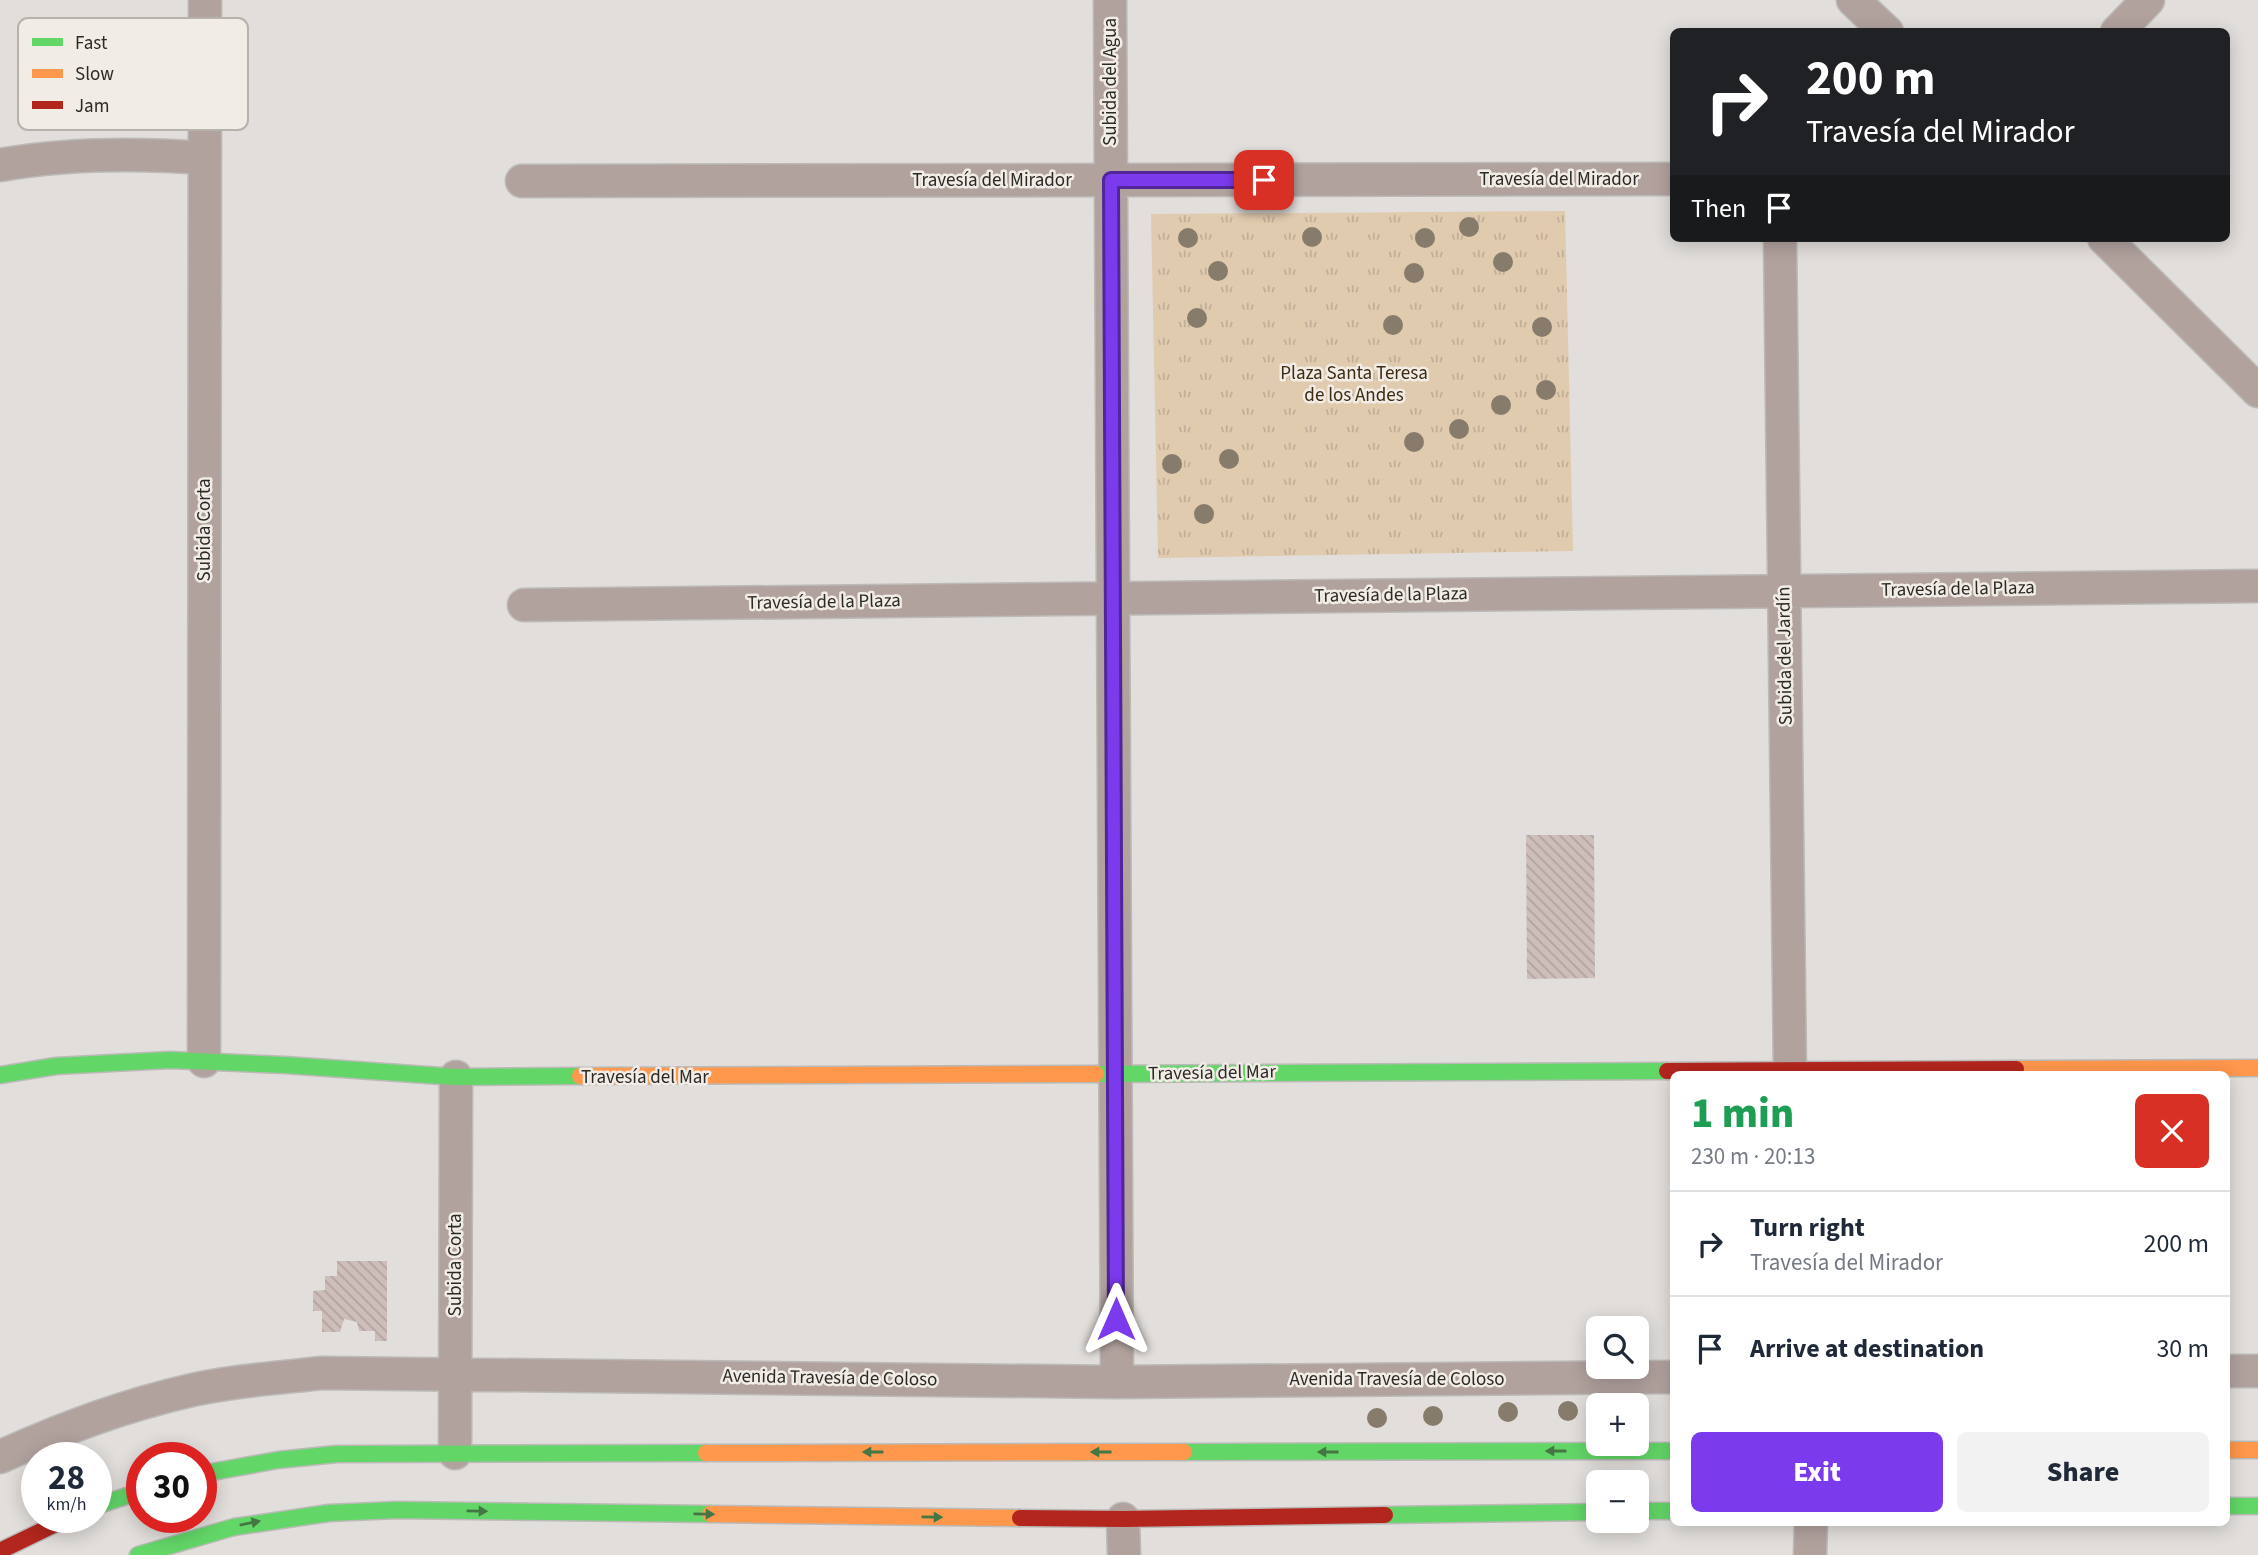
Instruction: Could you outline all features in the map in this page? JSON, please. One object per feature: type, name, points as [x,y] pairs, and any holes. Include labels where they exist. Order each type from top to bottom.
[{"type":"main road","name":"Travesía del Mar","points":[[0,1075],[105,1062],[204,1061],[456,1077],[1670,1072]]},
{"type":"main road","name":"Travesía del Mar","points":[[1907,1071],[2258,1068]]},
{"type":"main road","points":[[2230,1450],[2258,1450]]},
{"type":"main road","points":[[217,1471],[278,1460],[337,1454],[1670,1451]]},
{"type":"main road","points":[[2230,1506],[2258,1506]]},
{"type":"main road","points":[[138,1555],[227,1527],[340,1511],[1123,1519],[1586,1512]]},
{"type":"main road","points":[[1649,1511],[1670,1511]]},
{"type":"main road","points":[[0,1551],[37,1533]]},
{"type":"street","name":"Subida Corta","points":[[205,0],[205,18]]},
{"type":"street","name":"Subida del Agua","points":[[1110,0],[1117,1382]]},
{"type":"street","points":[[1853,0],[1883,28]]},
{"type":"street","points":[[2120,28],[2148,0]]},
{"type":"street","name":"Subida Corta","points":[[204,1061],[205,130]]},
{"type":"street","points":[[0,165],[31,159],[88,155],[147,154],[205,158]]},
{"type":"street","name":"Travesía del Mirador","points":[[522,181],[1670,179]]},
{"type":"street","name":"Subida del Jardín","points":[[1780,242],[1790,1071]]},
{"type":"street","points":[[2108,242],[2258,391]]},
{"type":"street","name":"Travesía de la Plaza","points":[[524,605],[2258,586]]},
{"type":"street","name":"Subida Corta","points":[[455,1453],[456,1077]]},
{"type":"street","points":[[2230,1371],[2258,1371]]},
{"type":"street","name":"Avenida Travesía de Coloso","points":[[0,1457],[61,1429],[189,1391],[322,1373],[1117,1382],[1670,1377]]},
{"type":"street","points":[[1123,1519],[1124,1555]]},
{"type":"street","points":[[1811,1526],[1811,1555]]},
{"type":"green space","name":"Plaza Santa Teresa de los Andes","points":[[1565,211],[1573,551],[1158,558],[1151,214]]},
{"type":"building","points":[[1526,835],[1594,835],[1595,978],[1527,979]]},
{"type":"building","points":[[337,1261],[387,1261],[387,1341],[375,1341],[375,1331],[359,1331],[357,1322],[344,1319],[340,1332],[322,1332],[322,1311],[313,1311],[313,1291],[325,1290],[325,1276],[337,1276]]},
{"type":"traffic: fast","points":[[0,1075],[56,1066],[170,1060],[456,1077],[580,1076]]},
{"type":"traffic: fast","points":[[1096,1074],[1667,1071]]},
{"type":"traffic: fast","points":[[1184,1452],[1670,1451]]},
{"type":"traffic: fast","points":[[217,1471],[278,1460],[337,1454],[706,1453]]},
{"type":"traffic: fast","points":[[112,1501],[126,1496]]},
{"type":"traffic: fast","points":[[2230,1506],[2258,1506]]},
{"type":"traffic: fast","points":[[138,1555],[234,1527],[329,1513],[397,1510],[710,1514]]},
{"type":"traffic: fast","points":[[1649,1511],[1670,1511]]},
{"type":"traffic: fast","points":[[1385,1515],[1586,1512]]},
{"type":"traffic: slow","points":[[2016,1069],[2258,1068]]},
{"type":"traffic: slow","points":[[580,1076],[1096,1074]]},
{"type":"traffic: slow","points":[[2230,1450],[2258,1450]]},
{"type":"traffic: slow","points":[[706,1453],[1184,1452]]},
{"type":"traffic: slow","points":[[710,1514],[1020,1518]]},
{"type":"traffic: jam","points":[[1667,1071],[2016,1069]]},
{"type":"traffic: jam","points":[[1020,1518],[1385,1515]]},
{"type":"traffic: jam","points":[[0,1551],[37,1533]]},
{"type":"route","points":[[1116,1319],[1111,180],[1264,180]]}]
